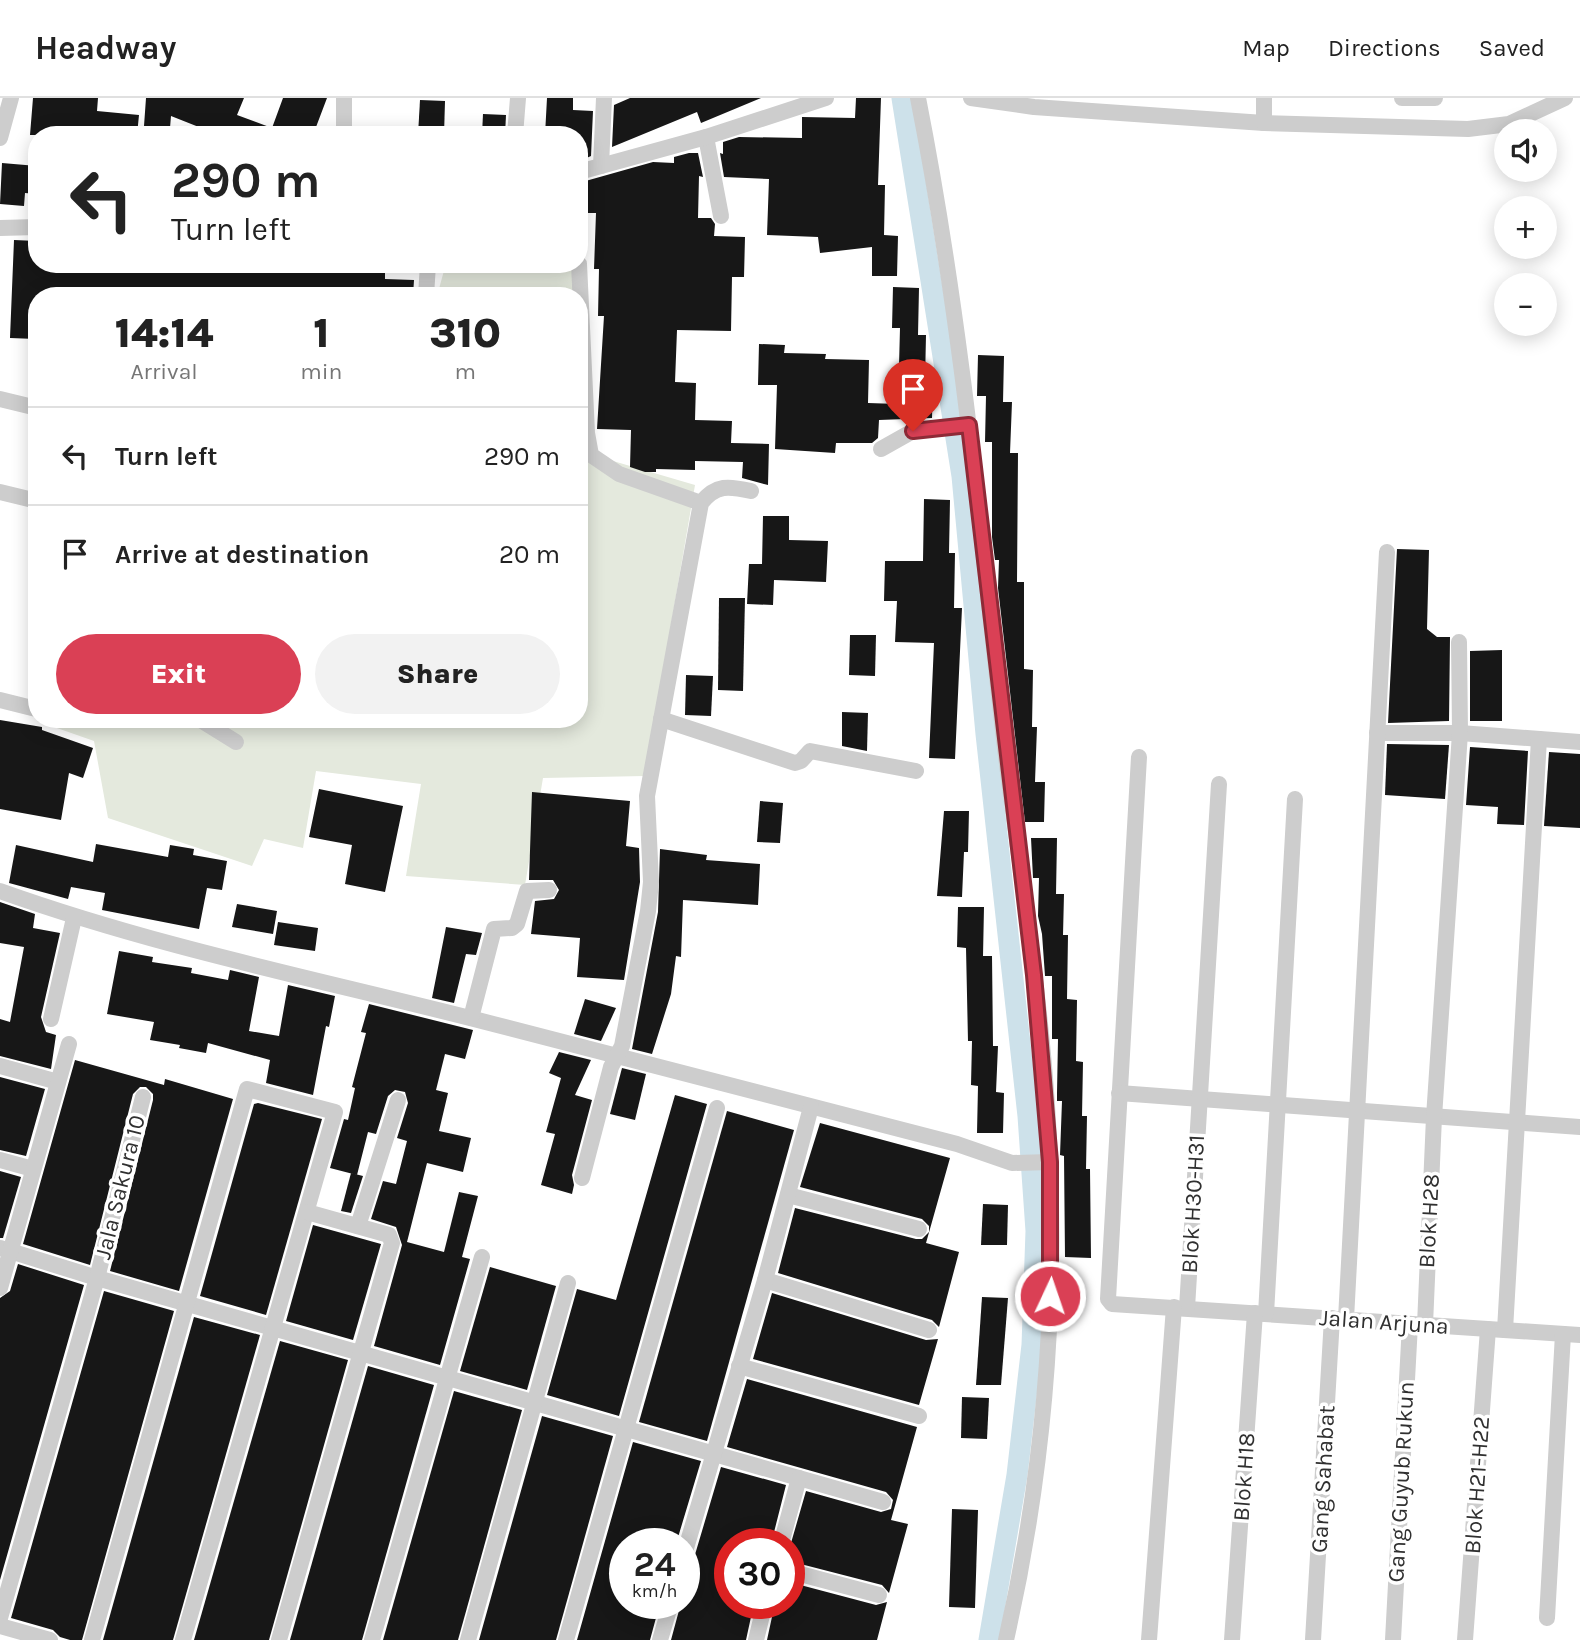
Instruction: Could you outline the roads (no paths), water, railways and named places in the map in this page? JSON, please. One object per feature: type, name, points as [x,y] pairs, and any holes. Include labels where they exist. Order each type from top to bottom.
[{"type":"street","points":[[0,138],[11,98]]},
{"type":"street","points":[[344,98],[344,126]]},
{"type":"street","points":[[516,126],[518,98]]},
{"type":"street","points":[[601,166],[604,98]]},
{"type":"street","points":[[588,170],[706,137],[824,98]]},
{"type":"street","points":[[918,98],[942,219],[1034,975],[1052,1247],[1048,1345],[1033,1497],[1006,1640]]},
{"type":"street","points":[[971,98],[978,101],[1057,102],[1264,122],[1468,129],[1509,124],[1565,98]]},
{"type":"street","points":[[1264,98],[1264,122]]},
{"type":"street","points":[[1402,98],[1435,98]]},
{"type":"street","points":[[706,137],[721,216]]},
{"type":"street","points":[[0,228],[28,227]]},
{"type":"street","points":[[0,399],[28,406]]},
{"type":"street","points":[[881,449],[913,431],[966,425]]},
{"type":"street","points":[[588,438],[591,455],[619,474],[701,503]]},
{"type":"street","points":[[582,1178],[611,1067],[622,1046],[648,911],[651,882],[647,796],[701,503],[710,491],[723,486],[751,491]]},
{"type":"street","points":[[0,492],[28,499]]},
{"type":"street","name":"Gang Sahabat","points":[[1313,1640],[1359,1112],[1387,552]]},
{"type":"street","name":"Blok H28","points":[[1417,1324],[1460,733],[1459,642]]},
{"type":"street","points":[[0,700],[28,707]]},
{"type":"street","points":[[661,719],[794,763],[802,761],[810,751],[916,771]]},
{"type":"street","points":[[213,728],[236,742]]},
{"type":"street","points":[[1377,733],[1460,733],[1580,742]]},
{"type":"street","points":[[1505,1330],[1539,739]]},
{"type":"street","points":[[1139,757],[1119,1093],[1580,1127]]},
{"type":"street","name":"Blok H30-H31","points":[[1149,1640],[1181,1308],[1219,784]]},
{"type":"street","name":"Blok H18","points":[[1232,1640],[1280,1106],[1295,799]]},
{"type":"street","points":[[471,1018],[494,929],[512,928],[517,924],[527,891],[549,890]]},
{"type":"street","points":[[0,891],[74,918],[301,979],[471,1018],[1018,1162],[1045,1162]]},
{"type":"street","points":[[51,1019],[74,918]]},
{"type":"street","points":[[0,1288],[5,1249],[33,1169],[69,1044]]},
{"type":"street","points":[[0,1066],[58,1082]]},
{"type":"street","points":[[92,1640],[247,1089],[335,1112],[275,1329],[183,1640]]},
{"type":"street","name":"Jalan Arjuna","points":[[1119,1093],[1108,1299],[1112,1304],[1580,1335]]},
{"type":"street","name":"Jala Sakura 10","points":[[0,1618],[97,1278],[143,1097]]},
{"type":"street","points":[[358,1226],[398,1100]]},
{"type":"street","points":[[692,1528],[765,1280],[811,1107]]},
{"type":"street","points":[[566,1640],[717,1108]]},
{"type":"street","points":[[0,1160],[33,1169]]},
{"type":"street","points":[[788,1195],[919,1229]]},
{"type":"street","points":[[279,1640],[392,1239],[389,1235],[307,1212]]},
{"type":"street","points":[[5,1249],[97,1278],[883,1502]]},
{"type":"street","points":[[372,1640],[482,1257]]},
{"type":"street","points":[[765,1280],[929,1329]]},
{"type":"street","points":[[468,1640],[568,1283]]},
{"type":"street","name":"Gang Guyub Rukun","points":[[1393,1640],[1417,1324]]},
{"type":"street","name":"Blok H21-H22","points":[[1465,1640],[1488,1329]]},
{"type":"street","points":[[1547,1618],[1563,1334]]},
{"type":"street","points":[[739,1366],[919,1416]]},
{"type":"street","points":[[786,1528],[800,1478]]},
{"type":"street","points":[[805,1575],[879,1595]]},
{"type":"street","points":[[660,1640],[666,1619]]},
{"type":"street","points":[[756,1640],[761,1619]]},
{"type":"street","points":[[0,1626],[51,1640]]},
{"type":"waterway","points":[[902,98],[962,476],[986,734],[1028,1116],[1036,1231],[1032,1345],[1017,1475],[989,1640]]}]
